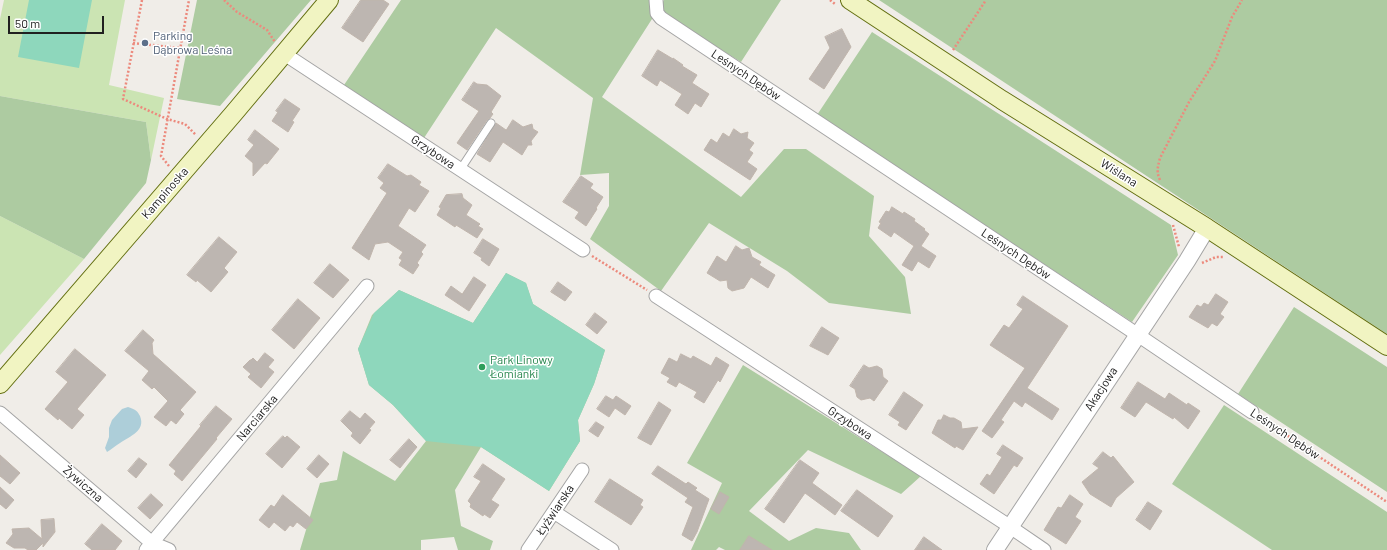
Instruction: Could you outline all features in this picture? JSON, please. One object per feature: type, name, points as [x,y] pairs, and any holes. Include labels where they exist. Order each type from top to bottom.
[{"type":"main road","name":"Kampinoska","points":[[0,384],[329,0]]},
{"type":"main road","name":"Wiślana","points":[[850,0],[1002,100],[1207,228],[1387,346]]},
{"type":"street","name":"Leśnych Dębów","points":[[656,0],[657,13],[661,18],[1252,412]]},
{"type":"street","name":"Grzybowa","points":[[283,53],[583,250]]},
{"type":"street","name":"Akacjowa","points":[[995,550],[1187,261],[1207,228]]},
{"type":"street","name":"Narciarska","points":[[149,546],[367,286]]},
{"type":"street","name":"Grzybowa","points":[[656,296],[1044,550]]},
{"type":"street","name":"Żywiczna","points":[[0,412],[149,546],[170,550]]},
{"type":"street","name":"Łyżwiarska","points":[[528,550],[582,470]]},
{"type":"street","points":[[554,512],[612,550]]},
{"type":"lane","points":[[460,170],[491,123]]},
{"type":"path","points":[[142,0],[123,99],[167,120],[185,124],[206,145]]},
{"type":"path","points":[[177,178],[161,156],[189,0]]},
{"type":"path","points":[[224,0],[237,12],[267,30],[283,53]]},
{"type":"path","points":[[945,62],[986,0]]},
{"type":"path","points":[[1160,182],[1157,174],[1160,158],[1189,102],[1215,61],[1232,17],[1242,0]]},
{"type":"path","points":[[133,43],[180,48]]},
{"type":"path","points":[[583,250],[656,296]]},
{"type":"path","name":"Leśnych Dębów","points":[[1252,412],[1387,502]]},
{"type":"green space","points":[[4,0],[125,0],[109,85],[164,98],[151,160],[146,122],[0,96],[0,19]]},
{"type":"green space","points":[[29,0],[92,0],[79,68],[18,57]]},
{"type":"green space","points":[[197,0],[311,0],[220,106],[177,99]]},
{"type":"green space","points":[[401,0],[652,0],[652,19],[602,97],[741,197],[784,149],[806,149],[874,196],[869,236],[905,277],[911,314],[829,303],[787,271],[709,223],[661,291],[590,239],[609,206],[609,173],[580,175],[593,98],[496,28],[424,138],[344,85]]},
{"type":"green space","points":[[664,0],[781,0],[741,62],[661,13],[661,5]]},
{"type":"green space","points":[[879,0],[1387,0],[1387,334]]},
{"type":"green space","points":[[872,32],[1171,225],[1178,255],[1132,322],[817,115]]},
{"type":"green space","points":[[0,96],[146,122],[151,160],[146,183],[84,259],[0,216]]},
{"type":"green space","points":[[0,216],[84,259],[0,355]]},
{"type":"green space","name":"Park Linowy Łomianki","points":[[506,273],[526,283],[533,304],[605,350],[594,384],[578,420],[580,441],[549,491],[481,447],[455,490],[461,526],[493,541],[490,550],[458,550],[454,537],[421,540],[421,550],[300,550],[320,483],[337,480],[343,451],[395,481],[426,441],[393,405],[369,385],[358,349],[372,315],[399,290],[473,323]]},
{"type":"green space","name":"Park Linowy Łomianki","points":[[506,273],[526,283],[533,304],[605,350],[594,384],[578,420],[580,441],[549,491],[481,447],[426,441],[393,405],[369,385],[358,349],[374,313],[399,290],[473,323]]},
{"type":"green space","points":[[1294,307],[1387,367],[1387,492],[1238,394]]},
{"type":"green space","points":[[743,365],[921,476],[901,494],[808,450],[749,511],[789,541],[816,528],[849,533],[861,550],[725,550],[719,547],[716,550],[691,550],[722,483],[687,463]]},
{"type":"green space","points":[[1224,405],[1387,512],[1387,550],[1272,550],[1172,484]]},
{"type":"water","points":[[128,407],[135,410],[139,414],[141,426],[136,432],[107,452],[105,448],[109,437],[109,428],[112,420],[122,409]]},
{"type":"building","points":[[361,0],[383,0],[389,4],[363,42],[342,28]]},
{"type":"building","points":[[842,29],[851,47],[824,89],[809,79],[830,48],[825,37]]},
{"type":"building","points":[[658,50],[673,58],[683,65],[682,66],[697,75],[692,83],[709,94],[701,107],[695,103],[688,114],[675,105],[682,94],[660,80],[657,86],[642,76]]},
{"type":"building","points":[[474,82],[477,84],[487,85],[501,96],[491,112],[493,114],[487,120],[467,150],[457,143],[479,111],[462,100]]},
{"type":"building","points":[[285,99],[300,109],[292,121],[294,122],[288,132],[272,121],[278,112],[276,111]]},
{"type":"building","points":[[513,120],[523,127],[532,124],[533,129],[538,132],[531,141],[532,145],[528,145],[522,155],[503,142],[490,162],[477,154],[496,123],[506,130]]},
{"type":"building","points":[[734,129],[741,134],[748,132],[747,138],[754,143],[749,150],[753,153],[747,162],[757,169],[750,180],[704,150],[711,139],[717,143],[723,133],[729,137]]},
{"type":"building","points":[[255,130],[279,149],[267,164],[265,163],[253,176],[253,163],[245,156],[254,145],[248,140]]},
{"type":"building","points":[[388,164],[407,176],[411,175],[421,182],[419,185],[429,191],[415,212],[409,208],[398,226],[426,245],[421,252],[423,254],[417,263],[419,265],[413,274],[399,265],[402,260],[399,258],[403,252],[388,242],[375,244],[369,260],[352,248],[387,193],[380,188],[384,183],[378,178]]},
{"type":"building","points":[[581,176],[593,184],[590,188],[603,197],[586,226],[575,218],[579,212],[563,202]]},
{"type":"building","points":[[462,194],[463,198],[472,205],[466,215],[480,224],[478,226],[483,229],[477,238],[456,225],[455,227],[437,215],[441,208],[439,207],[446,195]]},
{"type":"building","points":[[892,207],[915,219],[914,221],[929,234],[921,246],[936,256],[929,268],[918,261],[912,271],[902,265],[914,246],[894,232],[891,237],[878,228],[881,223],[879,222],[886,211],[889,212]]},
{"type":"building","points":[[219,237],[237,252],[224,268],[228,272],[211,292],[197,280],[196,282],[187,275]]},
{"type":"building","points":[[483,239],[499,249],[489,266],[481,260],[482,258],[474,253]]},
{"type":"building","points":[[736,246],[742,250],[749,248],[752,257],[761,262],[759,265],[775,275],[768,288],[751,277],[744,288],[732,291],[728,288],[727,280],[720,281],[707,273],[717,256],[726,262]]},
{"type":"building","points":[[330,264],[349,280],[333,298],[314,283]]},
{"type":"building","points":[[474,277],[486,285],[469,311],[445,295],[451,286],[462,294]]},
{"type":"building","points":[[558,282],[572,292],[565,301],[551,292]]},
{"type":"building","points":[[1216,294],[1228,302],[1220,314],[1224,317],[1217,326],[1212,323],[1208,328],[1189,317],[1197,305],[1201,307],[1204,303],[1208,305]]},
{"type":"building","points":[[1023,296],[1068,326],[1027,388],[1059,409],[1052,420],[1025,402],[1022,407],[1014,401],[1001,420],[1004,422],[992,438],[982,431],[1025,368],[990,345],[1004,325],[1009,328],[1023,309],[1017,305]]},
{"type":"building","points":[[298,299],[320,318],[294,349],[272,330]]},
{"type":"building","points":[[595,313],[607,322],[597,334],[586,325]]},
{"type":"building","points":[[822,327],[839,338],[828,355],[810,346]]},
{"type":"building","points":[[143,330],[154,340],[152,343],[153,354],[196,392],[180,410],[184,414],[176,424],[171,420],[166,426],[154,417],[168,401],[154,387],[152,389],[142,380],[149,371],[125,351]]},
{"type":"building","points":[[75,349],[106,375],[77,409],[84,415],[72,429],[45,409],[68,382],[56,372]]},
{"type":"building","points":[[265,353],[274,360],[268,367],[274,372],[261,388],[248,377],[251,374],[243,367],[253,358],[257,362]]},
{"type":"building","points":[[681,354],[691,359],[693,356],[711,366],[716,357],[729,365],[720,382],[718,380],[704,403],[694,397],[697,392],[679,382],[676,387],[667,382],[670,378],[661,373],[669,358],[677,362]]},
{"type":"building","points":[[864,365],[869,368],[877,366],[882,369],[883,377],[888,381],[874,401],[870,398],[861,400],[857,397],[855,389],[850,386]]},
{"type":"building","points":[[1138,382],[1165,399],[1169,393],[1187,405],[1188,403],[1200,411],[1188,429],[1174,417],[1173,419],[1146,402],[1135,417],[1121,408]]},
{"type":"building","points":[[904,392],[923,405],[906,430],[898,425],[900,422],[889,415]]},
{"type":"building","points":[[606,396],[613,400],[616,396],[631,406],[625,415],[615,408],[609,417],[597,409]]},
{"type":"building","points":[[659,402],[671,410],[651,445],[638,438]]},
{"type":"building","points":[[216,406],[232,419],[182,481],[174,474],[176,471],[169,465]]},
{"type":"building","points":[[350,411],[360,419],[365,413],[375,422],[369,429],[371,430],[360,444],[351,436],[353,433],[341,421]]},
{"type":"building","points":[[944,415],[961,422],[962,429],[978,427],[963,450],[956,446],[955,448],[932,433],[938,420],[941,420]]},
{"type":"building","points":[[596,422],[604,427],[598,437],[589,431]]},
{"type":"building","points":[[283,436],[285,438],[287,436],[300,447],[282,468],[266,454]]},
{"type":"building","points":[[409,439],[417,447],[400,468],[390,460]]},
{"type":"building","points":[[1003,445],[1023,458],[1017,467],[1014,465],[994,494],[980,484],[987,474],[990,476],[1002,457],[997,454]]},
{"type":"building","points":[[1103,452],[1111,458],[1113,456],[1134,482],[1116,498],[1111,507],[1090,494],[1082,482],[1099,468],[1093,464]]},
{"type":"building","points":[[0,455],[20,473],[10,484],[0,476]]},
{"type":"building","points":[[319,455],[329,464],[317,478],[307,469]]},
{"type":"building","points":[[139,458],[147,464],[136,478],[128,471]]},
{"type":"building","points":[[800,460],[819,473],[812,483],[842,505],[835,515],[805,493],[784,523],[765,509]]},
{"type":"building","points":[[483,464],[505,479],[491,500],[499,505],[490,518],[484,514],[483,516],[470,507],[471,504],[468,501],[481,481],[474,477]]},
{"type":"building","points":[[658,466],[686,484],[688,482],[697,488],[695,490],[709,499],[697,532],[692,541],[682,535],[693,507],[685,502],[688,498],[652,474]]},
{"type":"building","points":[[610,479],[643,500],[640,505],[643,507],[631,525],[595,502]]},
{"type":"building","points":[[0,487],[14,500],[6,509],[0,504]]},
{"type":"building","points":[[857,490],[893,516],[878,537],[841,511]]},
{"type":"building","points":[[720,492],[729,497],[719,514],[711,509]]},
{"type":"building","points":[[151,494],[163,505],[150,519],[138,508]]},
{"type":"building","points":[[283,495],[313,520],[306,529],[297,522],[293,527],[290,525],[285,531],[274,522],[269,528],[259,520],[271,505],[274,507]]},
{"type":"building","points":[[1070,495],[1083,504],[1075,517],[1081,521],[1066,544],[1044,530],[1058,507],[1061,508]]},
{"type":"building","points":[[1148,502],[1162,511],[1150,530],[1136,520]]},
{"type":"building","points":[[54,519],[55,532],[43,547],[43,543],[36,550],[28,550],[25,548],[14,548],[6,543],[13,534],[12,529],[29,528],[42,539],[41,520]]},
{"type":"building","points":[[102,524],[122,541],[115,550],[92,550],[85,544]]},
{"type":"building","points":[[749,536],[772,550],[740,550]]},
{"type":"building","points":[[924,537],[942,550],[915,550]]},
{"type":"place","name":"Parking Dąbrowa Leśna","points":[[145,43]]},
{"type":"place","name":"Park Linowy Łomianki","points":[[482,367]]}]
